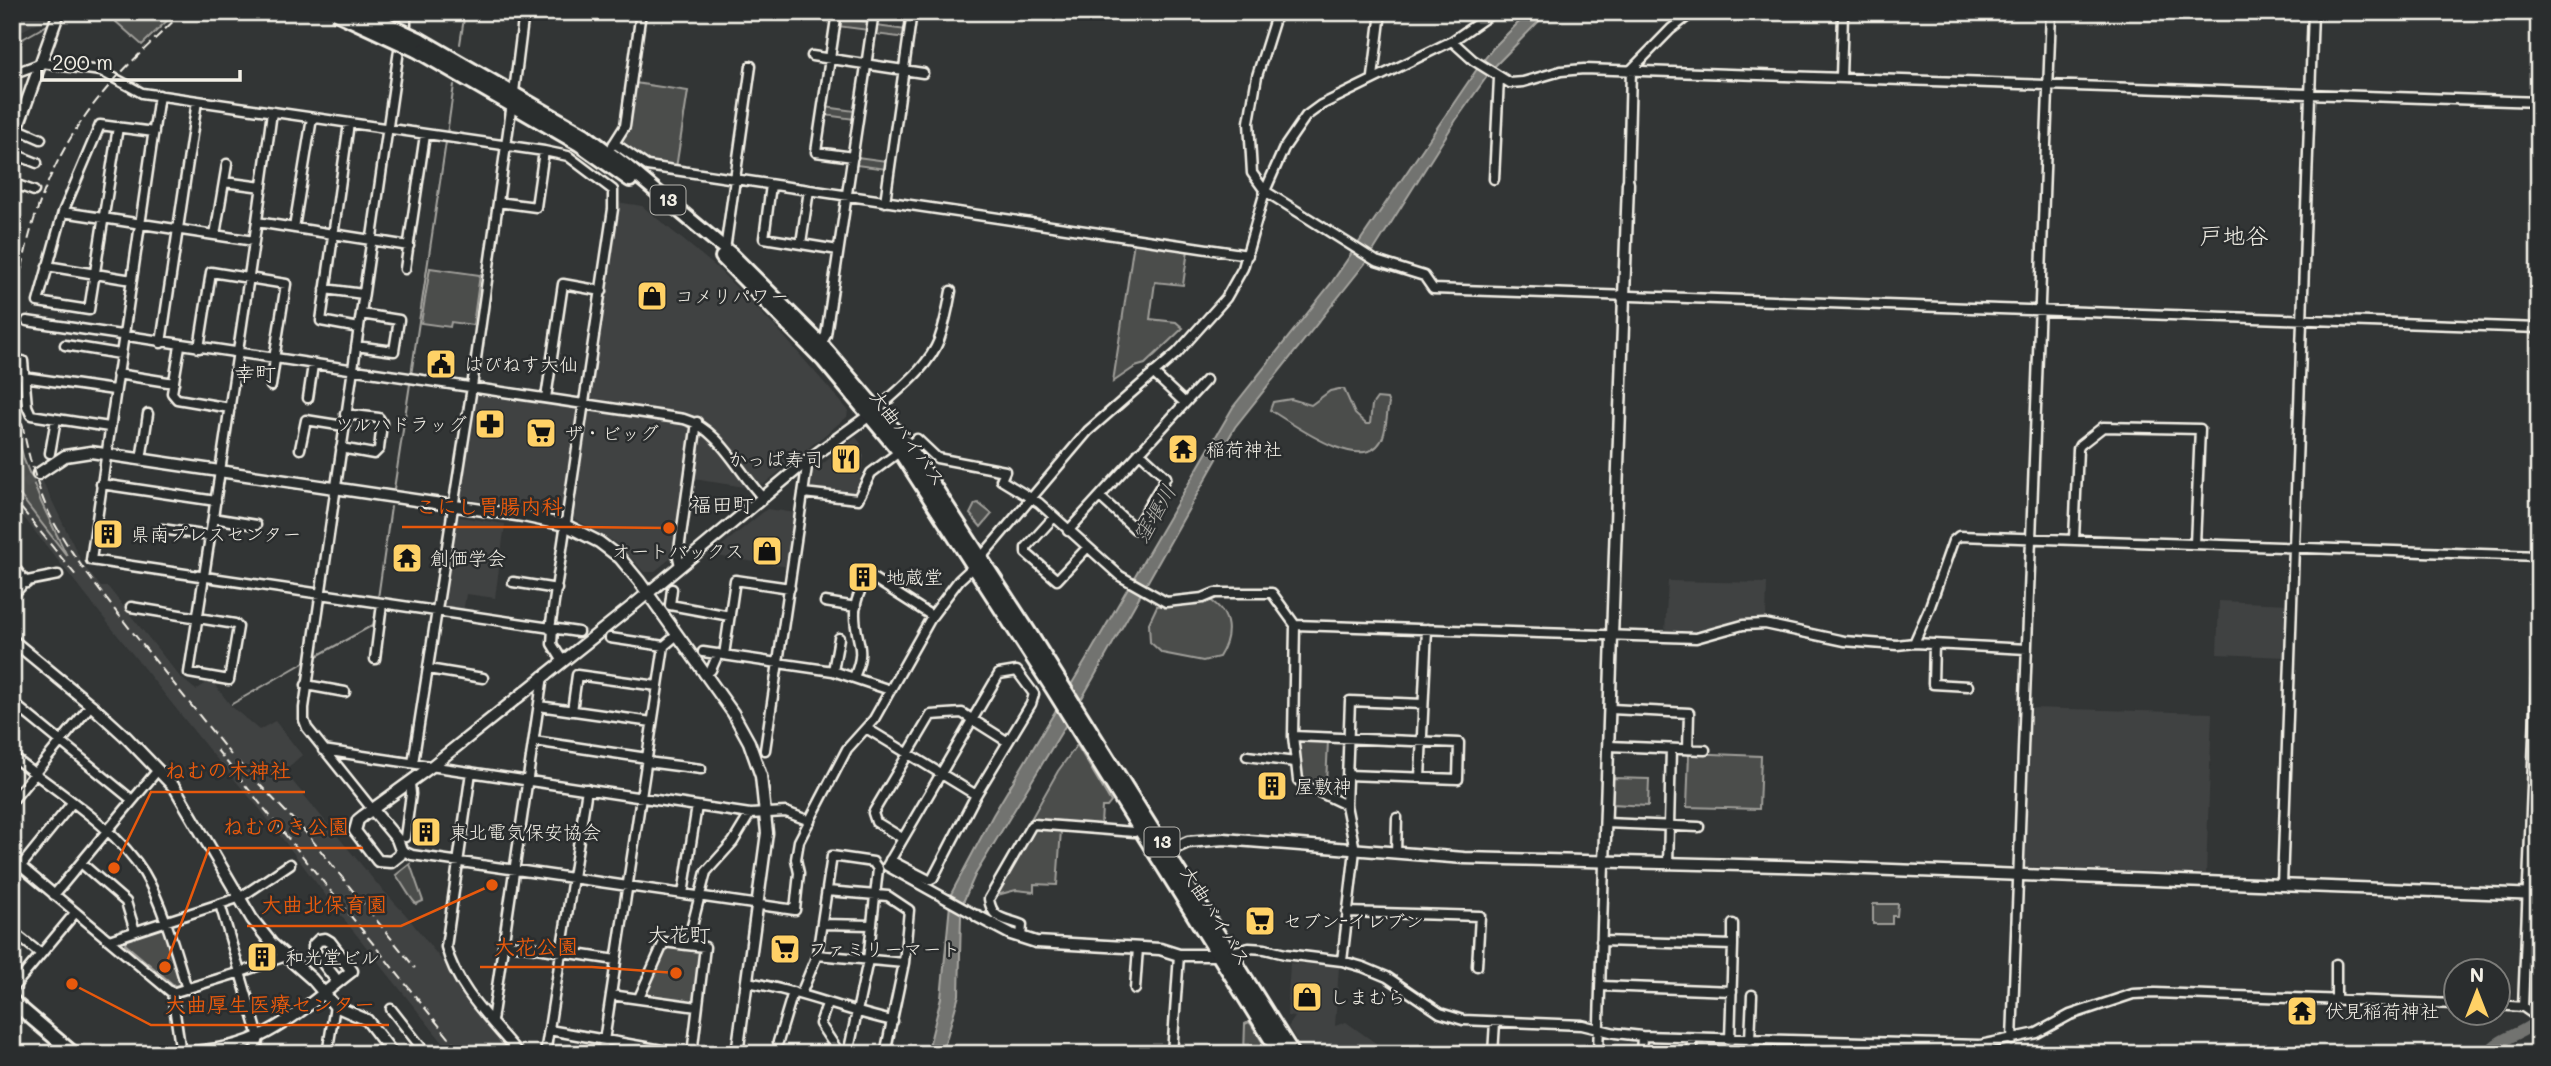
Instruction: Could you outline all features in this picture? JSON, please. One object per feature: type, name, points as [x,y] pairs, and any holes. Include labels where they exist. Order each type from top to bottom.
[{"type":"main road","name":"大曲バイパス","points":[[334,12],[418,44]]},
{"type":"main road","name":"大曲バイパス","points":[[361,12],[513,98],[585,135],[725,250],[821,344],[903,449],[1055,684],[1223,954],[1293,1054]]},
{"type":"main road","name":"大曲バイパス","points":[[608,152],[621,172],[725,260],[874,412]]},
{"type":"main road","name":"大曲バイパス","points":[[1087,735],[1168,851],[1280,1054]]},
{"type":"main road","points":[[12,1001],[74,1054]]},
{"type":"street","points":[[12,144],[59,12]]},
{"type":"street","points":[[406,12],[406,25]]},
{"type":"street","points":[[413,763],[472,387],[524,12]]},
{"type":"street","points":[[593,173],[625,126],[641,12]]},
{"type":"street","points":[[837,12],[816,152],[853,157]]},
{"type":"street","points":[[821,344],[826,335],[874,12]]},
{"type":"street","points":[[885,202],[912,12]]},
{"type":"street","points":[[1277,12],[1257,76],[1249,122],[1252,173],[1265,191],[1376,261],[1424,276],[1433,289],[2539,328]]},
{"type":"street","points":[[1373,77],[1381,12]]},
{"type":"street","points":[[399,50],[318,595],[304,720],[323,750],[397,839],[401,850],[412,855],[795,910],[799,841],[848,749],[866,728],[890,690],[932,616],[959,580],[1088,431],[1177,353],[1226,298],[1237,282],[1248,255],[1265,191],[1284,148],[1306,116],[1321,104],[1373,77],[1452,41],[1494,12]]},
{"type":"street","points":[[1598,1054],[1631,70],[1671,29],[1693,12]]},
{"type":"street","points":[[1838,12],[1843,15],[1841,77]]},
{"type":"street","points":[[2012,1040],[2050,12]]},
{"type":"street","points":[[2283,885],[2313,12]]},
{"type":"street","points":[[1452,41],[1473,60],[1510,83],[1561,71],[1631,70],[2539,102]]},
{"type":"street","points":[[812,56],[923,73]]},
{"type":"street","points":[[12,74],[42,63],[101,72],[142,93],[544,151],[568,156],[613,190],[602,290],[556,589],[552,644],[562,660]]},
{"type":"street","points":[[725,250],[751,66]]},
{"type":"street","points":[[1494,179],[1498,77]]},
{"type":"street","points":[[159,95],[91,561],[578,632]]},
{"type":"street","points":[[161,343],[197,101]]},
{"type":"street","points":[[131,607],[198,618],[235,624],[237,627],[229,680],[190,673],[198,618],[204,578],[210,536],[221,472],[272,112]]},
{"type":"street","points":[[293,229],[312,118]]},
{"type":"street","points":[[349,123],[321,321],[359,328]]},
{"type":"street","points":[[118,127],[89,310],[38,302],[63,212],[100,125],[118,127],[154,132]]},
{"type":"street","points":[[18,129],[41,139]]},
{"type":"street","points":[[405,269],[425,135]]},
{"type":"street","points":[[498,202],[536,208],[544,151]]},
{"type":"street","points":[[608,152],[647,166],[1248,255]]},
{"type":"street","points":[[12,153],[37,163]]},
{"type":"street","points":[[215,235],[227,164]]},
{"type":"street","points":[[224,182],[262,187]]},
{"type":"street","points":[[12,183],[34,191]]},
{"type":"street","points":[[771,185],[764,238],[838,250]]},
{"type":"street","points":[[801,243],[809,190]]},
{"type":"street","points":[[63,212],[254,241]]},
{"type":"street","points":[[257,222],[409,246]]},
{"type":"street","points":[[47,265],[132,279]]},
{"type":"street","points":[[199,348],[211,272],[286,284],[271,386]]},
{"type":"street","points":[[547,398],[563,284],[602,290]]},
{"type":"street","points":[[326,289],[363,294]]},
{"type":"street","points":[[401,850],[391,862],[378,861],[355,831],[358,820],[432,766],[808,460],[874,412],[923,366],[933,352],[946,320],[951,291]]},
{"type":"street","points":[[356,346],[394,351],[399,320],[361,314]]},
{"type":"street","points":[[27,321],[697,422],[710,432],[762,498]]},
{"type":"street","points":[[65,345],[120,354]]},
{"type":"street","points":[[180,346],[172,393],[177,399],[230,408]]},
{"type":"street","points":[[23,360],[31,415],[109,427]]},
{"type":"street","points":[[308,398],[313,365]]},
{"type":"street","points":[[1153,373],[1185,403]]},
{"type":"street","points":[[117,374],[174,383]]},
{"type":"street","points":[[24,377],[114,390]]},
{"type":"street","points":[[1068,531],[1206,380]]},
{"type":"street","points":[[141,460],[148,414]]},
{"type":"street","points":[[341,448],[374,454],[379,449],[382,422],[379,418],[345,414]]},
{"type":"street","points":[[50,453],[56,419]]},
{"type":"street","points":[[300,449],[306,420],[344,426]]},
{"type":"street","points":[[680,566],[678,557],[697,422]]},
{"type":"street","points":[[2074,539],[2080,445],[2103,427],[2200,429],[2195,544]]},
{"type":"street","points":[[803,493],[858,499],[871,473],[917,439],[937,458],[1005,471],[1001,480],[1054,517],[1120,576],[1157,598],[1173,603],[1215,593],[1272,593],[1296,625],[1293,736],[1298,780],[1346,805]]},
{"type":"street","points":[[38,474],[65,456],[91,452],[106,454],[452,505],[565,525],[599,542],[620,558],[733,713],[749,742],[761,775],[767,833],[737,1054]]},
{"type":"street","points":[[1100,497],[1135,529],[1166,477],[1139,452]]},
{"type":"street","points":[[765,750],[808,460]]},
{"type":"street","points":[[101,484],[216,501]]},
{"type":"street","points":[[1054,517],[1026,548],[1026,553],[1057,580],[1087,548]]},
{"type":"street","points":[[213,518],[256,525]]},
{"type":"street","points":[[162,529],[210,536]]},
{"type":"street","points":[[1914,643],[1953,541],[1959,536],[2539,556]]},
{"type":"street","points":[[12,565],[25,583]]},
{"type":"street","points":[[12,584],[58,575]]},
{"type":"street","points":[[854,677],[862,657],[856,625],[856,607],[868,575],[932,616]]},
{"type":"street","points":[[704,674],[711,670],[721,655],[736,580],[790,588]]},
{"type":"street","points":[[513,582],[556,589]]},
{"type":"street","points":[[12,596],[25,583]]},
{"type":"street","points":[[672,589],[670,606],[730,615]]},
{"type":"street","points":[[825,602],[856,607]]},
{"type":"street","points":[[374,659],[382,604]]},
{"type":"street","points":[[2523,1007],[2533,895],[2539,614]]},
{"type":"street","points":[[1296,625],[1696,638],[1743,625],[1765,624],[1823,638],[1897,645],[1914,643],[2027,649]]},
{"type":"street","points":[[1420,778],[1427,629]]},
{"type":"street","points":[[602,1054],[664,646],[677,635]]},
{"type":"street","points":[[610,638],[664,646]]},
{"type":"street","points":[[833,671],[839,638]]},
{"type":"street","points":[[12,640],[125,736],[182,799],[252,919],[272,944],[324,992],[335,1006],[367,1020],[393,1054]]},
{"type":"street","points":[[1934,644],[1933,684],[1968,686]]},
{"type":"street","points":[[703,652],[833,671],[890,690]]},
{"type":"street","points":[[428,669],[483,677]]},
{"type":"street","points":[[778,1042],[797,993],[817,954],[832,856],[873,862],[885,865],[929,880],[933,878],[976,795],[1031,704],[1034,694],[1017,671],[999,674],[942,774],[885,865],[875,895],[868,960],[848,1054]]},
{"type":"street","points":[[572,711],[577,675],[657,686]]},
{"type":"street","points":[[492,1021],[543,676]]},
{"type":"street","points":[[306,685],[345,692]]},
{"type":"street","points":[[1342,961],[1355,850],[1346,805],[1350,701],[1423,704]]},
{"type":"street","points":[[12,702],[131,799]]},
{"type":"street","points":[[12,801],[91,705]]},
{"type":"street","points":[[539,706],[652,722]]},
{"type":"street","points":[[1611,709],[1689,713],[1688,750]]},
{"type":"street","points":[[902,838],[876,822],[873,813],[931,715],[962,713],[1007,742]]},
{"type":"street","points":[[866,728],[976,795]]},
{"type":"street","points":[[1293,736],[1459,743],[1458,779],[1347,775]]},
{"type":"street","points":[[534,741],[701,769]]},
{"type":"street","points":[[1609,746],[1705,750]]},
{"type":"street","points":[[1668,864],[1671,749]]},
{"type":"street","points":[[323,750],[750,814],[786,812],[810,821]]},
{"type":"street","points":[[12,755],[106,831],[144,873],[187,989]]},
{"type":"street","points":[[1247,756],[1295,762]]},
{"type":"street","points":[[54,895],[131,799],[157,771]]},
{"type":"street","points":[[471,772],[446,947],[448,957],[465,989],[519,1054]]},
{"type":"street","points":[[405,837],[410,783]]},
{"type":"street","points":[[545,1054],[587,789]]},
{"type":"street","points":[[21,866],[72,803]]},
{"type":"street","points":[[683,894],[697,806]]},
{"type":"street","points":[[687,945],[706,872],[733,842],[750,814]]},
{"type":"street","points":[[1396,853],[1397,818]]},
{"type":"street","points":[[1606,823],[1699,827]]},
{"type":"street","points":[[1021,937],[1022,925],[998,918],[993,913],[989,900],[1031,826],[1034,824],[1134,832]]},
{"type":"street","points":[[1168,851],[1201,839],[1319,845],[1396,853],[1604,863],[2533,895]]},
{"type":"street","points":[[12,859],[172,992],[181,1053]]},
{"type":"street","points":[[81,863],[126,902],[135,931]]},
{"type":"street","points":[[109,940],[241,897],[290,864]]},
{"type":"street","points":[[885,865],[977,916],[1036,942],[1138,948],[1179,955],[1223,954],[1249,948],[1342,961],[1387,976],[1440,1013],[1452,1018],[1581,1025],[1642,1036],[1980,1045],[2037,1033],[2070,1015],[2133,994],[2155,992],[2442,1003]]},
{"type":"street","points":[[827,891],[888,896],[909,909],[904,963],[885,1054]]},
{"type":"street","points":[[220,904],[259,1037],[255,1054]]},
{"type":"street","points":[[1347,912],[1479,916],[1478,966]]},
{"type":"street","points":[[12,989],[75,913]]},
{"type":"street","points":[[822,924],[872,925]]},
{"type":"street","points":[[1730,1040],[1733,924]]},
{"type":"street","points":[[12,931],[41,954]]},
{"type":"street","points":[[1601,941],[1733,945]]},
{"type":"street","points":[[639,998],[664,942],[705,947],[692,1054]]},
{"type":"street","points":[[503,943],[616,960]]},
{"type":"street","points":[[1135,989],[1138,948]]},
{"type":"street","points":[[817,954],[904,963]]},
{"type":"street","points":[[1172,1054],[1179,955]]},
{"type":"street","points":[[172,992],[286,956]]},
{"type":"street","points":[[2336,964],[2336,999]]},
{"type":"street","points":[[162,1054],[231,1046],[259,1037],[292,1017],[338,982]]},
{"type":"street","points":[[747,982],[797,993],[857,1013],[893,1021]]},
{"type":"street","points":[[1601,986],[1732,991]]},
{"type":"street","points":[[611,995],[697,1007]]},
{"type":"street","points":[[1750,1040],[1752,995]]},
{"type":"street","points":[[827,1004],[820,1024],[840,1054]]},
{"type":"street","points":[[327,1054],[335,1006]]},
{"type":"street","points":[[2512,1007],[2523,1007],[2536,1016]]},
{"type":"street","points":[[391,1009],[424,1051],[420,1054]]},
{"type":"street","points":[[1493,1054],[1495,1022]]},
{"type":"street","points":[[549,1030],[685,1054]]},
{"type":"street","points":[[1642,1036],[1642,1054]]},
{"type":"street","points":[[1692,1038],[1692,1054]]},
{"type":"shaded area","points":[[12,12],[53,12],[12,36]]},
{"type":"shaded area","points":[[105,12],[176,12],[142,45]]},
{"type":"shaded area","points":[[1529,12],[1548,12],[1493,68],[1456,120],[1367,261],[1235,427],[1085,693],[975,875],[964,900],[961,916],[959,995],[942,1054],[927,1054],[941,998],[951,894],[993,815],[1233,407],[1332,282],[1477,69],[1493,48]]},
{"type":"shaded area","points":[[838,18],[869,22],[868,30],[837,26]]},
{"type":"shaded area","points":[[876,26],[907,30],[906,38],[875,34]]},
{"type":"shaded area","points":[[635,83],[688,91],[676,168],[648,164],[618,143]]},
{"type":"shaded area","points":[[825,107],[855,111],[854,119],[824,115]]},
{"type":"shaded area","points":[[857,157],[887,161],[886,169],[856,165]]},
{"type":"shaded area","points":[[617,202],[642,206],[716,267],[781,333],[848,410],[847,417],[764,484],[759,483],[713,428],[702,419],[590,400]]},
{"type":"shaded area","points":[[1134,241],[1188,250],[1183,285],[1155,282],[1150,319],[1176,322],[1183,328],[1145,364],[1135,367],[1113,382]]},
{"type":"shaded area","points":[[430,268],[480,275],[473,325],[451,322],[450,327],[421,323]]},
{"type":"shaded area","points":[[1344,389],[1355,414],[1366,424],[1370,424],[1372,405],[1377,398],[1387,399],[1389,404],[1384,433],[1381,441],[1371,450],[1343,450],[1270,410],[1273,402],[1291,399],[1311,405],[1330,391]]},
{"type":"shaded area","points":[[474,392],[684,422],[704,431],[751,488],[687,478],[677,553],[654,572],[644,572],[619,545],[570,516],[457,497]]},
{"type":"shaded area","points":[[16,429],[24,460],[67,556],[12,485],[12,432]]},
{"type":"shaded area","points":[[856,437],[864,456],[857,495],[855,497],[808,491],[810,474]]},
{"type":"shaded area","points":[[42,480],[83,565],[101,587],[108,587],[180,677],[196,690],[211,680],[232,707],[259,730],[275,721],[302,755],[284,771],[406,915],[443,962],[474,1008],[514,1054],[452,1054],[259,808],[209,750],[13,504]]},
{"type":"shaded area","points":[[978,503],[992,514],[981,527],[970,514]]},
{"type":"shaded area","points":[[767,509],[797,513],[789,567],[710,555]]},
{"type":"shaded area","points":[[453,516],[505,524],[495,598],[466,594],[463,613],[440,609]]},
{"type":"shaded area","points":[[1668,581],[1767,583],[1766,618],[1753,618],[1694,632],[1665,631]]},
{"type":"shaded area","points":[[1210,600],[1223,612],[1228,626],[1226,641],[1219,657],[1203,661],[1162,653],[1150,642],[1149,623],[1157,606]]},
{"type":"shaded area","points":[[2219,601],[2289,604],[2286,657],[2217,654]]},
{"type":"shaded area","points":[[2031,708],[2212,713],[2206,874],[2025,867]]},
{"type":"shaded area","points":[[1299,740],[1328,741],[1326,784],[1323,790],[1301,780]]},
{"type":"shaded area","points":[[1077,745],[1111,802],[1107,807],[1102,807],[1101,825],[1098,827],[1034,822],[1031,819],[1058,771]]},
{"type":"shaded area","points":[[1689,753],[1761,756],[1759,809],[1687,807]]},
{"type":"shaded area","points":[[1613,778],[1649,779],[1648,806],[1612,804]]},
{"type":"shaded area","points":[[1032,828],[1061,830],[1057,885],[1034,884],[1034,892],[1016,890],[997,895],[999,886]]},
{"type":"shaded area","points":[[410,864],[423,901],[416,904],[396,875]]},
{"type":"shaded area","points":[[1873,904],[1898,904],[1897,916],[1892,916],[1892,924],[1873,924]]},
{"type":"shaded area","points":[[163,926],[183,984],[175,986],[125,944],[126,939]]},
{"type":"shaded area","points":[[668,945],[699,950],[702,953],[693,1004],[646,997],[644,994],[664,947]]},
{"type":"shaded area","points":[[1290,963],[1339,966],[1335,1026],[1346,1022],[1391,1054],[1305,1054],[1288,1027],[1295,1017],[1287,1016]]},
{"type":"shaded area","points":[[1249,1022],[1270,1054],[1244,1054],[1245,1024]]},
{"type":"shaded area","points":[[1728,1042],[1883,1048],[1883,1054],[1728,1054]]},
{"type":"waterway","points":[[63,19],[84,12]]},
{"type":"waterway","points":[[306,12],[313,12]]},
{"type":"waterway","points":[[460,44],[465,12]]},
{"type":"waterway","points":[[12,45],[49,24]]},
{"type":"waterway","points":[[447,134],[454,85]]},
{"type":"waterway","points":[[411,375],[446,142]]},
{"type":"waterway","points":[[394,489],[410,384]]},
{"type":"waterway","points":[[378,598],[391,507]]},
{"type":"waterway","points":[[315,657],[373,625],[377,607]]},
{"type":"waterway","points":[[232,704],[305,662]]},
{"type":"waterway","points":[[2487,1054],[2498,1043],[2539,1019]]},
{"type":"tunnel","points":[[12,494],[38,474]]},
{"type":"tunnel","points":[[578,632],[610,638]]},
{"type":"railway","points":[[183,12],[107,88],[61,154],[43,195],[29,238],[20,282],[16,371],[30,459],[52,519],[92,581],[231,755]]},
{"type":"railway","points":[[12,497],[78,578]]},
{"type":"railway","points":[[217,750],[462,1054]]},
{"type":"railway","points":[[238,762],[308,835],[415,968]]},
{"type":"place","name":"コメリパワー","points":[[652,296]]},
{"type":"place","name":"はぴねす大仙","points":[[441,364]]},
{"type":"place","name":"ツルハドラッグ","points":[[490,424]]},
{"type":"place","name":"ザ・ビッグ","points":[[541,433]]},
{"type":"place","name":"稲荷神社","points":[[1183,449]]},
{"type":"place","name":"かっぱ寿司","points":[[846,459]]},
{"type":"place","name":"こにし胃腸内科","points":[[669,528]]},
{"type":"place","name":"県南プレスセンター","points":[[108,534]]},
{"type":"place","name":"オートバックス","points":[[767,551]]},
{"type":"place","name":"創価学会","points":[[407,558]]},
{"type":"place","name":"地蔵堂","points":[[863,577]]},
{"type":"place","name":"屋敷神","points":[[1272,786]]},
{"type":"place","name":"東北電気保安協会","points":[[426,832]]},
{"type":"place","name":"ねむの木神社","points":[[114,868]]},
{"type":"place","name":"大曲北保育園","points":[[492,885]]},
{"type":"place","name":"セブン-イレブン","points":[[1260,921]]},
{"type":"place","name":"ファミリーマート","points":[[785,949]]},
{"type":"place","name":"和光堂ビル","points":[[262,957]]},
{"type":"place","name":"ねむのき公園","points":[[165,967]]},
{"type":"place","name":"大花公園","points":[[676,973]]},
{"type":"place","name":"大曲厚生医療センター","points":[[72,984]]},
{"type":"place","name":"しまむら","points":[[1307,997]]},
{"type":"place","name":"伏見稲荷神社","points":[[2302,1011]]},
{"type":"district","name":"戸地谷","points":[[2234,236]]},
{"type":"district","name":"幸町","points":[[255,374]]},
{"type":"district","name":"福田町","points":[[722,505]]},
{"type":"district","name":"大花町","points":[[679,935]]},
{"type":"water label","name":"窪堰川","points":[[1155,514]]}]
